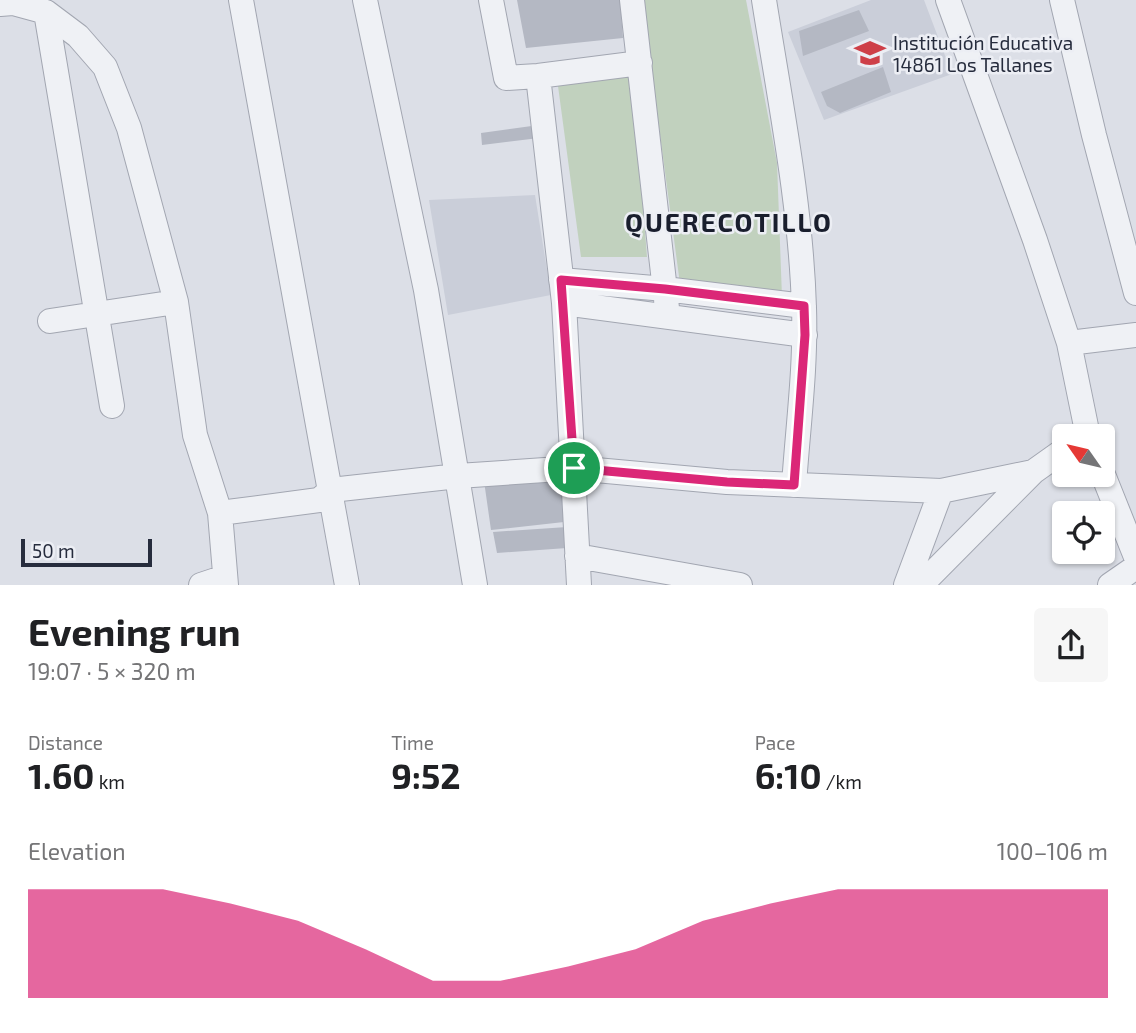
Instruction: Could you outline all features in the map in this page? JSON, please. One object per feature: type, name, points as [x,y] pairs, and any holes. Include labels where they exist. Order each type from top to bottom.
[{"type":"street","points":[[241,0],[347,585]]},
{"type":"street","points":[[365,0],[426,289],[475,585]]},
{"type":"street","points":[[491,0],[506,78],[640,63]]},
{"type":"street","points":[[632,0],[668,317]]},
{"type":"street","points":[[764,0],[798,222],[804,306],[805,335],[794,485]]},
{"type":"street","points":[[948,0],[1035,240],[1069,343],[1085,424]]},
{"type":"street","points":[[1062,0],[1136,293]]},
{"type":"street","points":[[0,4],[13,3],[46,12],[78,37],[105,67],[129,128],[176,302],[195,435],[220,513],[225,581],[201,585]]},
{"type":"street","points":[[46,12],[112,406]]},
{"type":"street","points":[[538,76],[562,291],[579,585]]},
{"type":"street","points":[[562,291],[665,289],[804,306]]},
{"type":"street","points":[[562,291],[668,317],[805,335]]},
{"type":"street","points":[[50,321],[176,302]]},
{"type":"street","points":[[1069,343],[1136,335]]},
{"type":"street","points":[[922,585],[1033,472],[1052,459]]},
{"type":"street","points":[[220,513],[319,500],[331,490],[458,476],[574,468],[727,482],[941,491],[1033,472]]},
{"type":"street","points":[[1108,487],[1136,557]]},
{"type":"street","points":[[906,585],[941,491]]},
{"type":"street","points":[[577,556],[740,585]]},
{"type":"street","points":[[1110,585],[1136,567]]},
{"type":"shaded area","name":"Institución Educativa 14861 Los Tallanes","points":[[871,0],[924,0],[952,74],[824,120],[788,32]]},
{"type":"shaded area","points":[[535,195],[551,295],[448,315],[429,200]]},
{"type":"green space","points":[[642,0],[746,0],[777,163],[782,297],[680,284]]},
{"type":"green space","points":[[633,75],[647,257],[581,257],[558,86]]},
{"type":"building","points":[[517,0],[620,0],[623,38],[526,48]]},
{"type":"building","points":[[859,10],[869,31],[803,56],[799,31]]},
{"type":"building","points":[[883,67],[891,92],[840,113],[827,106],[821,92]]},
{"type":"building","points":[[539,125],[539,138],[482,145],[481,133]]},
{"type":"building","points":[[560,475],[564,522],[491,530],[484,481]]},
{"type":"building","points":[[567,527],[567,548],[497,553],[493,532]]},
{"type":"place","name":"Institución Educativa 14861 Los Tallanes","points":[[870,53]]},
{"type":"district","name":"QUERECOTILLO","points":[[729,221]]},
{"type":"route","points":[[561,280],[665,289],[804,306],[805,335],[794,485],[727,482],[574,468],[561,280]]}]
